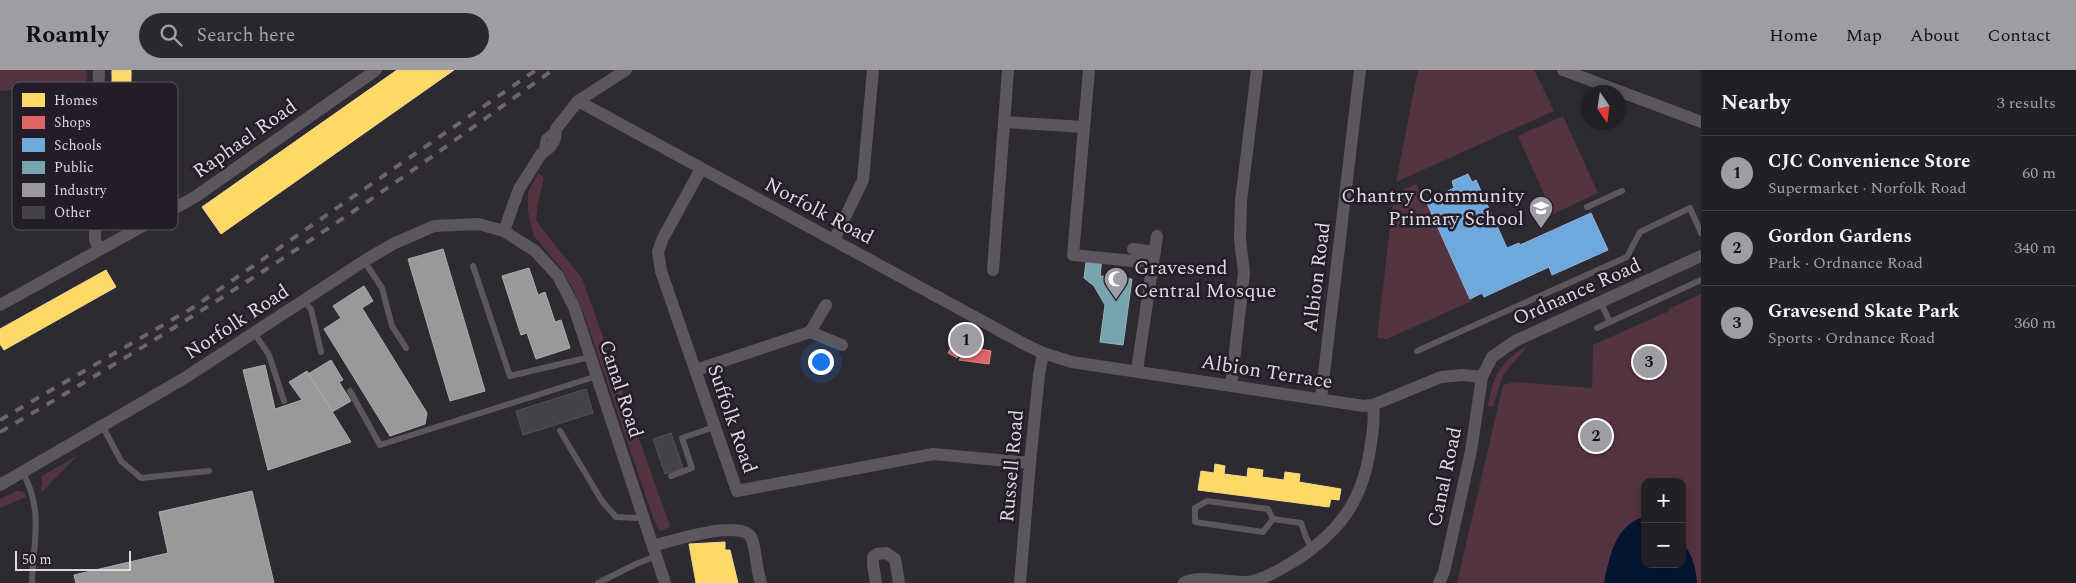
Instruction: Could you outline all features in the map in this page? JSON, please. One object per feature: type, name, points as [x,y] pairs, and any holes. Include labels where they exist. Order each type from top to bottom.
[{"type":"street","name":"Raphael Road","points":[[178,207],[222,180],[376,70]]},
{"type":"street","points":[[504,232],[519,188],[541,154],[550,147],[555,139],[556,128],[578,101],[626,70]]},
{"type":"street","points":[[834,240],[863,180],[873,70]]},
{"type":"street","points":[[993,270],[1008,70]]},
{"type":"street","points":[[1089,70],[1072,255],[1154,257]]},
{"type":"street","points":[[1231,386],[1244,273],[1240,239],[1241,201],[1258,70]]},
{"type":"street","name":"Albion Road","points":[[1321,399],[1360,70]]},
{"type":"street","points":[[1563,70],[1701,122]]},
{"type":"street","name":"Norfolk Road","points":[[578,101],[1043,353]]},
{"type":"street","points":[[1005,122],[1084,127]]},
{"type":"street","name":"Suffolk Road","points":[[701,169],[663,238],[658,252],[661,270],[737,491],[933,454],[1030,463]]},
{"type":"street","name":"Norfolk Road","points":[[0,486],[183,379],[393,244],[434,226],[478,224],[504,232]]},
{"type":"street","points":[[95,230],[95,238],[99,250]]},
{"type":"street","name":"Raphael Road","points":[[0,305],[136,230]]},
{"type":"street","name":"Canal Road","points":[[504,232],[535,250],[558,276],[574,308],[665,583]]},
{"type":"street","points":[[1138,370],[1157,236]]},
{"type":"street","points":[[1133,249],[1154,257]]},
{"type":"street","name":"Ordnance Road","points":[[1482,377],[1492,357],[1506,346],[1701,256]]},
{"type":"street","points":[[810,332],[826,305]]},
{"type":"street","points":[[696,370],[810,332],[842,345]]},
{"type":"street","name":"Albion Terrace","points":[[1043,353],[1072,362],[1373,405],[1442,377],[1463,375],[1482,377]]},
{"type":"street","name":"Russell Road","points":[[1020,583],[1030,463],[1043,353]]},
{"type":"street","name":"Canal Road","points":[[1439,583],[1444,572],[1471,451],[1482,377]]},
{"type":"street","points":[[1184,583],[1195,580],[1229,583],[1253,581],[1283,568],[1312,549],[1342,521],[1362,484],[1369,458],[1373,405]]},
{"type":"street","points":[[655,551],[693,535],[742,531],[752,539],[756,569],[761,583]]},
{"type":"street","points":[[876,583],[873,565],[874,557],[877,554],[886,553],[891,554],[895,560],[899,583]]},
{"type":"lane","points":[[1587,207],[1622,191]]},
{"type":"lane","points":[[1417,351],[1627,257],[1640,232],[1690,208],[1701,233]]},
{"type":"lane","points":[[364,261],[382,288],[392,326],[406,348]]},
{"type":"lane","points":[[473,266],[510,376],[590,357]]},
{"type":"lane","points":[[1597,328],[1701,280]]},
{"type":"lane","points":[[303,301],[311,309],[320,352]]},
{"type":"lane","points":[[1601,303],[1610,322]]},
{"type":"lane","points":[[254,333],[269,356],[284,401]]},
{"type":"lane","points":[[350,391],[380,445],[597,376]]},
{"type":"lane","points":[[102,427],[120,461],[141,478],[209,471]]},
{"type":"lane","points":[[671,476],[692,468],[682,438],[714,427]]},
{"type":"lane","points":[[560,431],[602,501],[616,517],[636,518],[643,516]]},
{"type":"lane","points":[[23,473],[31,488],[36,517],[32,583]]},
{"type":"lane","points":[[1210,501],[1268,509],[1273,519],[1263,532],[1197,523],[1194,519],[1196,507],[1210,501]]},
{"type":"lane","points":[[1273,519],[1301,523],[1312,549]]},
{"type":"lane","points":[[598,583],[636,564],[655,551]]},
{"type":"shaded area","points":[[0,70],[87,70],[86,82],[12,82],[12,90],[0,91]]},
{"type":"shaded area","points":[[1418,70],[1534,70],[1554,111],[1396,182]]},
{"type":"shaded area","points":[[1563,116],[1598,193],[1553,214],[1518,136]]},
{"type":"shaded area","points":[[539,173],[544,178],[536,220],[582,278],[670,526],[666,530],[659,531],[653,517],[585,317],[572,287],[560,267],[534,236],[528,212],[528,192]]},
{"type":"shaded area","points":[[1416,184],[1422,197],[1424,197],[1472,301],[1387,339],[1377,338],[1394,194]]},
{"type":"shaded area","points":[[1701,294],[1701,583],[1457,583],[1503,385],[1516,382],[1592,388],[1593,345],[1669,311],[1669,309]]},
{"type":"shaded area","points":[[1528,345],[1503,375],[1493,406],[1488,406],[1493,385],[1500,370],[1511,357]]},
{"type":"shaded area","points":[[78,455],[43,491],[41,492],[42,476]]},
{"type":"shaded area","points":[[17,491],[24,492],[26,497],[0,508],[0,499]]},
{"type":"water","points":[[1641,519],[1641,568],[1686,568],[1686,548],[1693,561],[1697,583],[1604,583],[1615,543],[1620,534],[1635,521]]},
{"type":"building: Homes","points":[[112,70],[131,70],[131,73],[112,73]]},
{"type":"building: Homes","points":[[397,70],[454,70],[221,234],[202,207]]},
{"type":"building: Homes","points":[[112,73],[131,73],[131,82],[112,82]]},
{"type":"building: Homes","points":[[106,270],[116,287],[4,350],[0,344],[0,329]]},
{"type":"building: Homes","points":[[1215,464],[1225,466],[1224,474],[1247,477],[1248,468],[1263,470],[1262,477],[1284,480],[1285,472],[1300,474],[1299,482],[1341,489],[1339,500],[1331,499],[1329,507],[1198,490],[1201,471],[1214,473]]},
{"type":"building: Homes","points":[[725,542],[725,550],[730,550],[738,583],[696,583],[689,544]]},
{"type":"building: Shops","points":[[962,327],[975,333],[979,349],[991,351],[989,364],[959,360],[968,348],[964,346],[957,358],[948,353]]},
{"type":"building: Schools","points":[[1468,174],[1472,182],[1476,180],[1507,248],[1519,243],[1520,245],[1591,213],[1608,250],[1552,275],[1549,267],[1484,297],[1482,293],[1470,299],[1426,201],[1454,188],[1452,181]]},
{"type":"building: Public","name":"Gravesend Central Mosque","points":[[1087,255],[1102,257],[1100,276],[1132,279],[1123,345],[1100,342],[1105,305],[1094,286],[1084,278]]},
{"type":"building: Industry","points":[[443,249],[485,391],[450,401],[408,259]]},
{"type":"building: Industry","points":[[529,268],[538,295],[545,292],[555,322],[561,320],[570,348],[536,359],[527,333],[521,335],[502,276]]},
{"type":"building: Industry","points":[[364,286],[373,301],[362,308],[427,413],[425,424],[390,436],[324,329],[341,318],[333,306]]},
{"type":"building: Industry","points":[[331,360],[343,380],[339,382],[351,401],[332,412],[308,374]]},
{"type":"building: Industry","points":[[265,365],[275,409],[302,400],[289,382],[307,371],[351,442],[268,470],[243,370]]},
{"type":"building: Industry","points":[[252,491],[274,583],[76,583],[74,575],[168,553],[159,512]]},
{"type":"building: Other","points":[[586,389],[593,413],[523,435],[516,411]]},
{"type":"building: Other","points":[[671,433],[683,468],[665,474],[653,439]]},
{"type":"railway","points":[[0,420],[194,307],[536,70]]},
{"type":"railway","points":[[0,432],[144,346],[287,256],[402,178],[553,70]]},
{"type":"place","name":"Chantry Community Primary School","points":[[1541,229]]},
{"type":"place","name":"Gravesend Central Mosque","points":[[1116,300]]},
{"type":"place","name":"CJC Convenience Store","points":[[966,340]]},
{"type":"place","name":"Gravesend Skate Park","points":[[1649,362]]},
{"type":"place","name":"Gordon Gardens","points":[[1596,436]]}]
